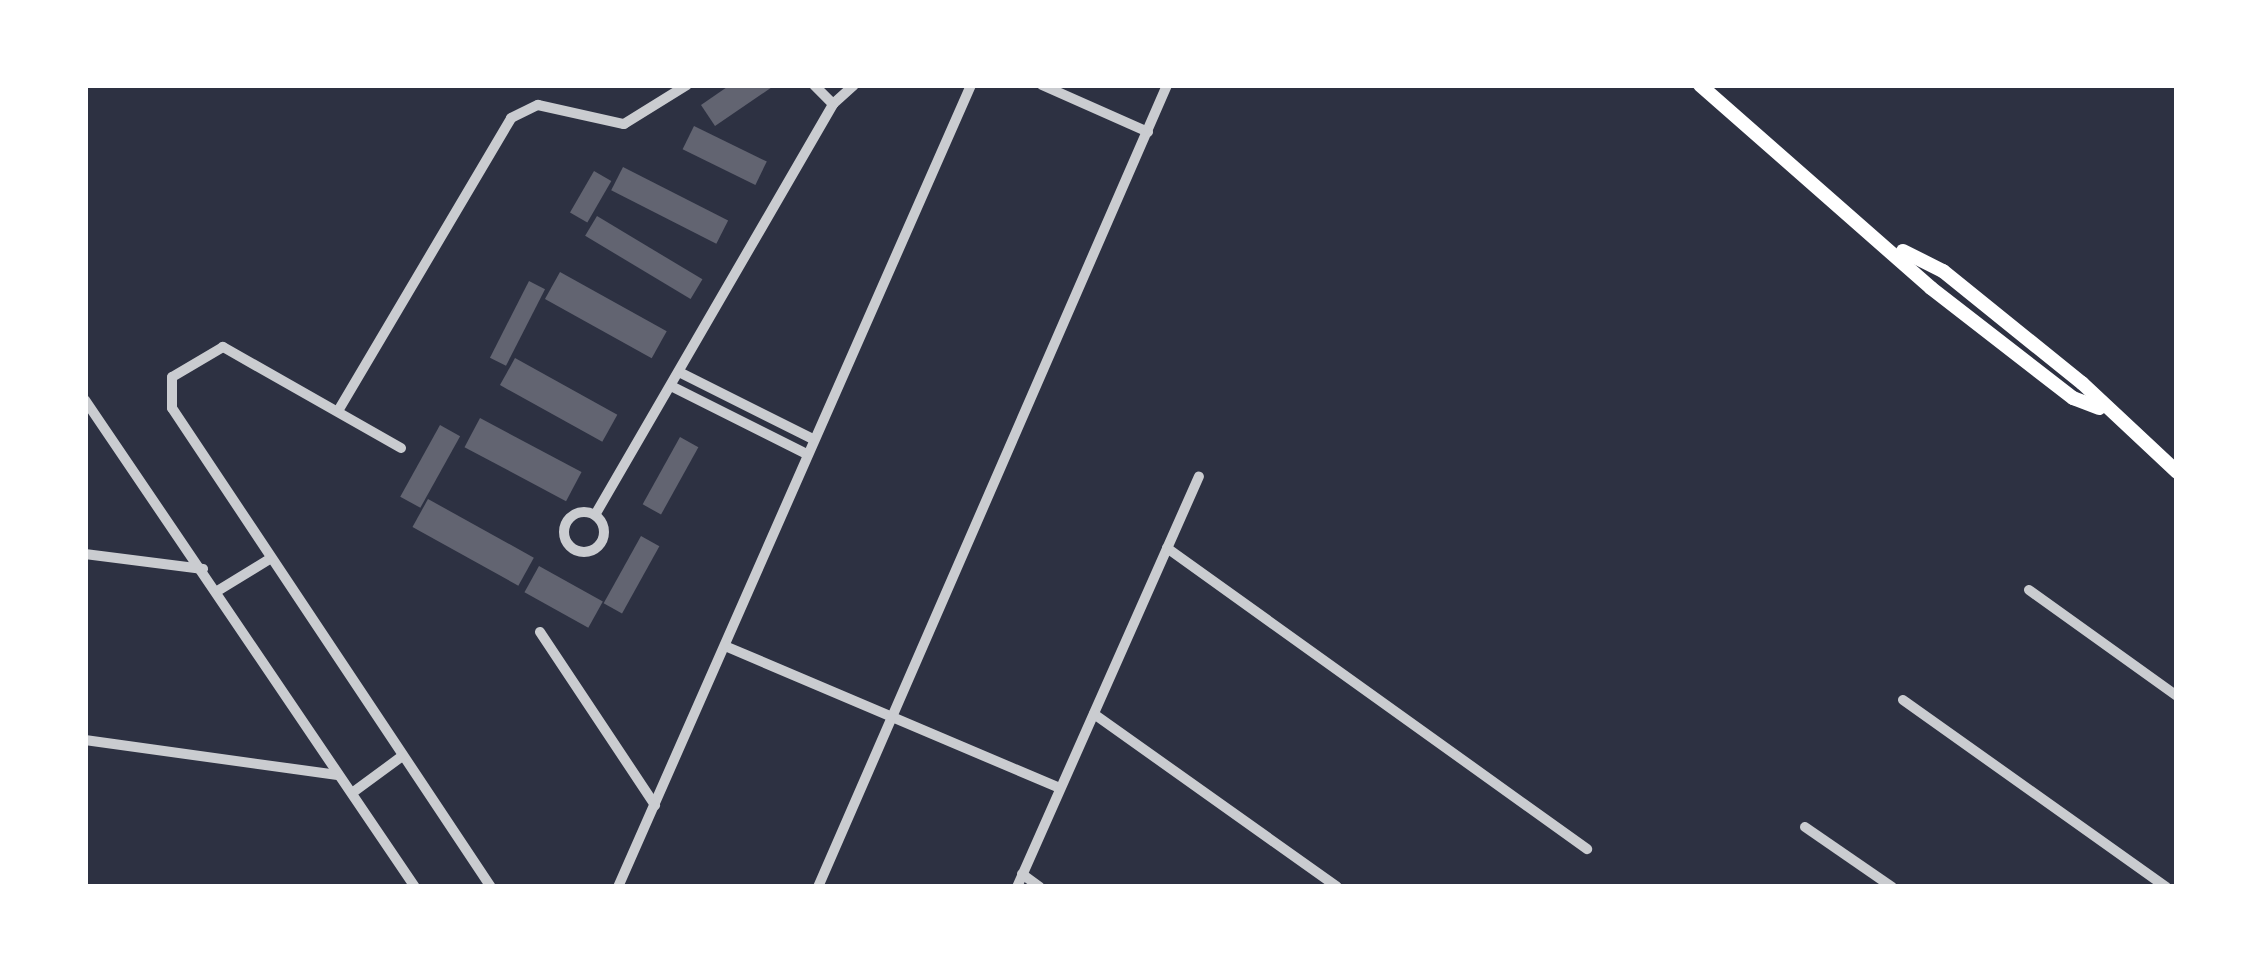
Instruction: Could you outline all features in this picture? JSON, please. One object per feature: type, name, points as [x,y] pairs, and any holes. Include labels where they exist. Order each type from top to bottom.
[{"type":"main road","points":[[1700,85],[1894,246],[1986,332],[2099,408],[2177,472]]},
{"type":"street","points":[[338,411],[511,118],[538,106],[624,124],[687,85]]},
{"type":"street","points":[[814,85],[833,104]]},
{"type":"street","points":[[618,887],[970,85]]},
{"type":"street","points":[[1042,85],[1148,132]]},
{"type":"street","points":[[818,887],[1167,85]]},
{"type":"street","points":[[595,515],[674,387],[833,104],[854,88]]},
{"type":"street","points":[[401,448],[213,346],[172,377],[172,408],[268,560],[491,887]]},
{"type":"street","points":[[681,373],[814,439]]},
{"type":"street","points":[[674,387],[807,454]]},
{"type":"street","points":[[85,400],[220,590],[414,887]]},
{"type":"street","points":[[1016,887],[1199,476]]},
{"type":"street","points":[[1167,548],[1587,849]]},
{"type":"street","points":[[85,554],[203,569]]},
{"type":"street","points":[[220,590],[268,560]]},
{"type":"street","points":[[2029,590],[2177,696]]},
{"type":"street","points":[[540,632],[655,806]]},
{"type":"street","points":[[725,646],[1060,788]]},
{"type":"street","points":[[1903,700],[2166,887]]},
{"type":"street","points":[[1094,714],[1337,887]]},
{"type":"street","points":[[85,740],[338,775]]},
{"type":"street","points":[[352,793],[401,757]]},
{"type":"street","points":[[1805,826],[1892,887]]},
{"type":"street","points":[[1022,874],[1040,887]]},
{"type":"building","points":[[730,85],[775,85],[715,126],[701,105]]},
{"type":"building","points":[[694,126],[767,162],[755,185],[683,149]]},
{"type":"building","points":[[623,167],[728,221],[716,244],[611,190]]},
{"type":"building","points":[[594,171],[611,181],[587,223],[570,213]]},
{"type":"building","points":[[597,216],[702,279],[691,299],[585,236]]},
{"type":"building","points":[[560,272],[667,331],[652,358],[545,299]]},
{"type":"building","points":[[529,281],[545,289],[506,366],[490,358]]},
{"type":"building","points":[[515,358],[617,415],[602,442],[500,385]]},
{"type":"building","points":[[480,418],[582,472],[566,501],[465,447]]},
{"type":"building","points":[[440,425],[460,436],[420,508],[400,497]]},
{"type":"building","points":[[680,437],[698,447],[661,515],[643,504]]},
{"type":"building","points":[[428,499],[534,558],[518,586],[412,527]]},
{"type":"building","points":[[641,536],[659,546],[622,614],[604,603]]},
{"type":"building","points":[[539,566],[603,601],[588,628],[524,592]]}]
